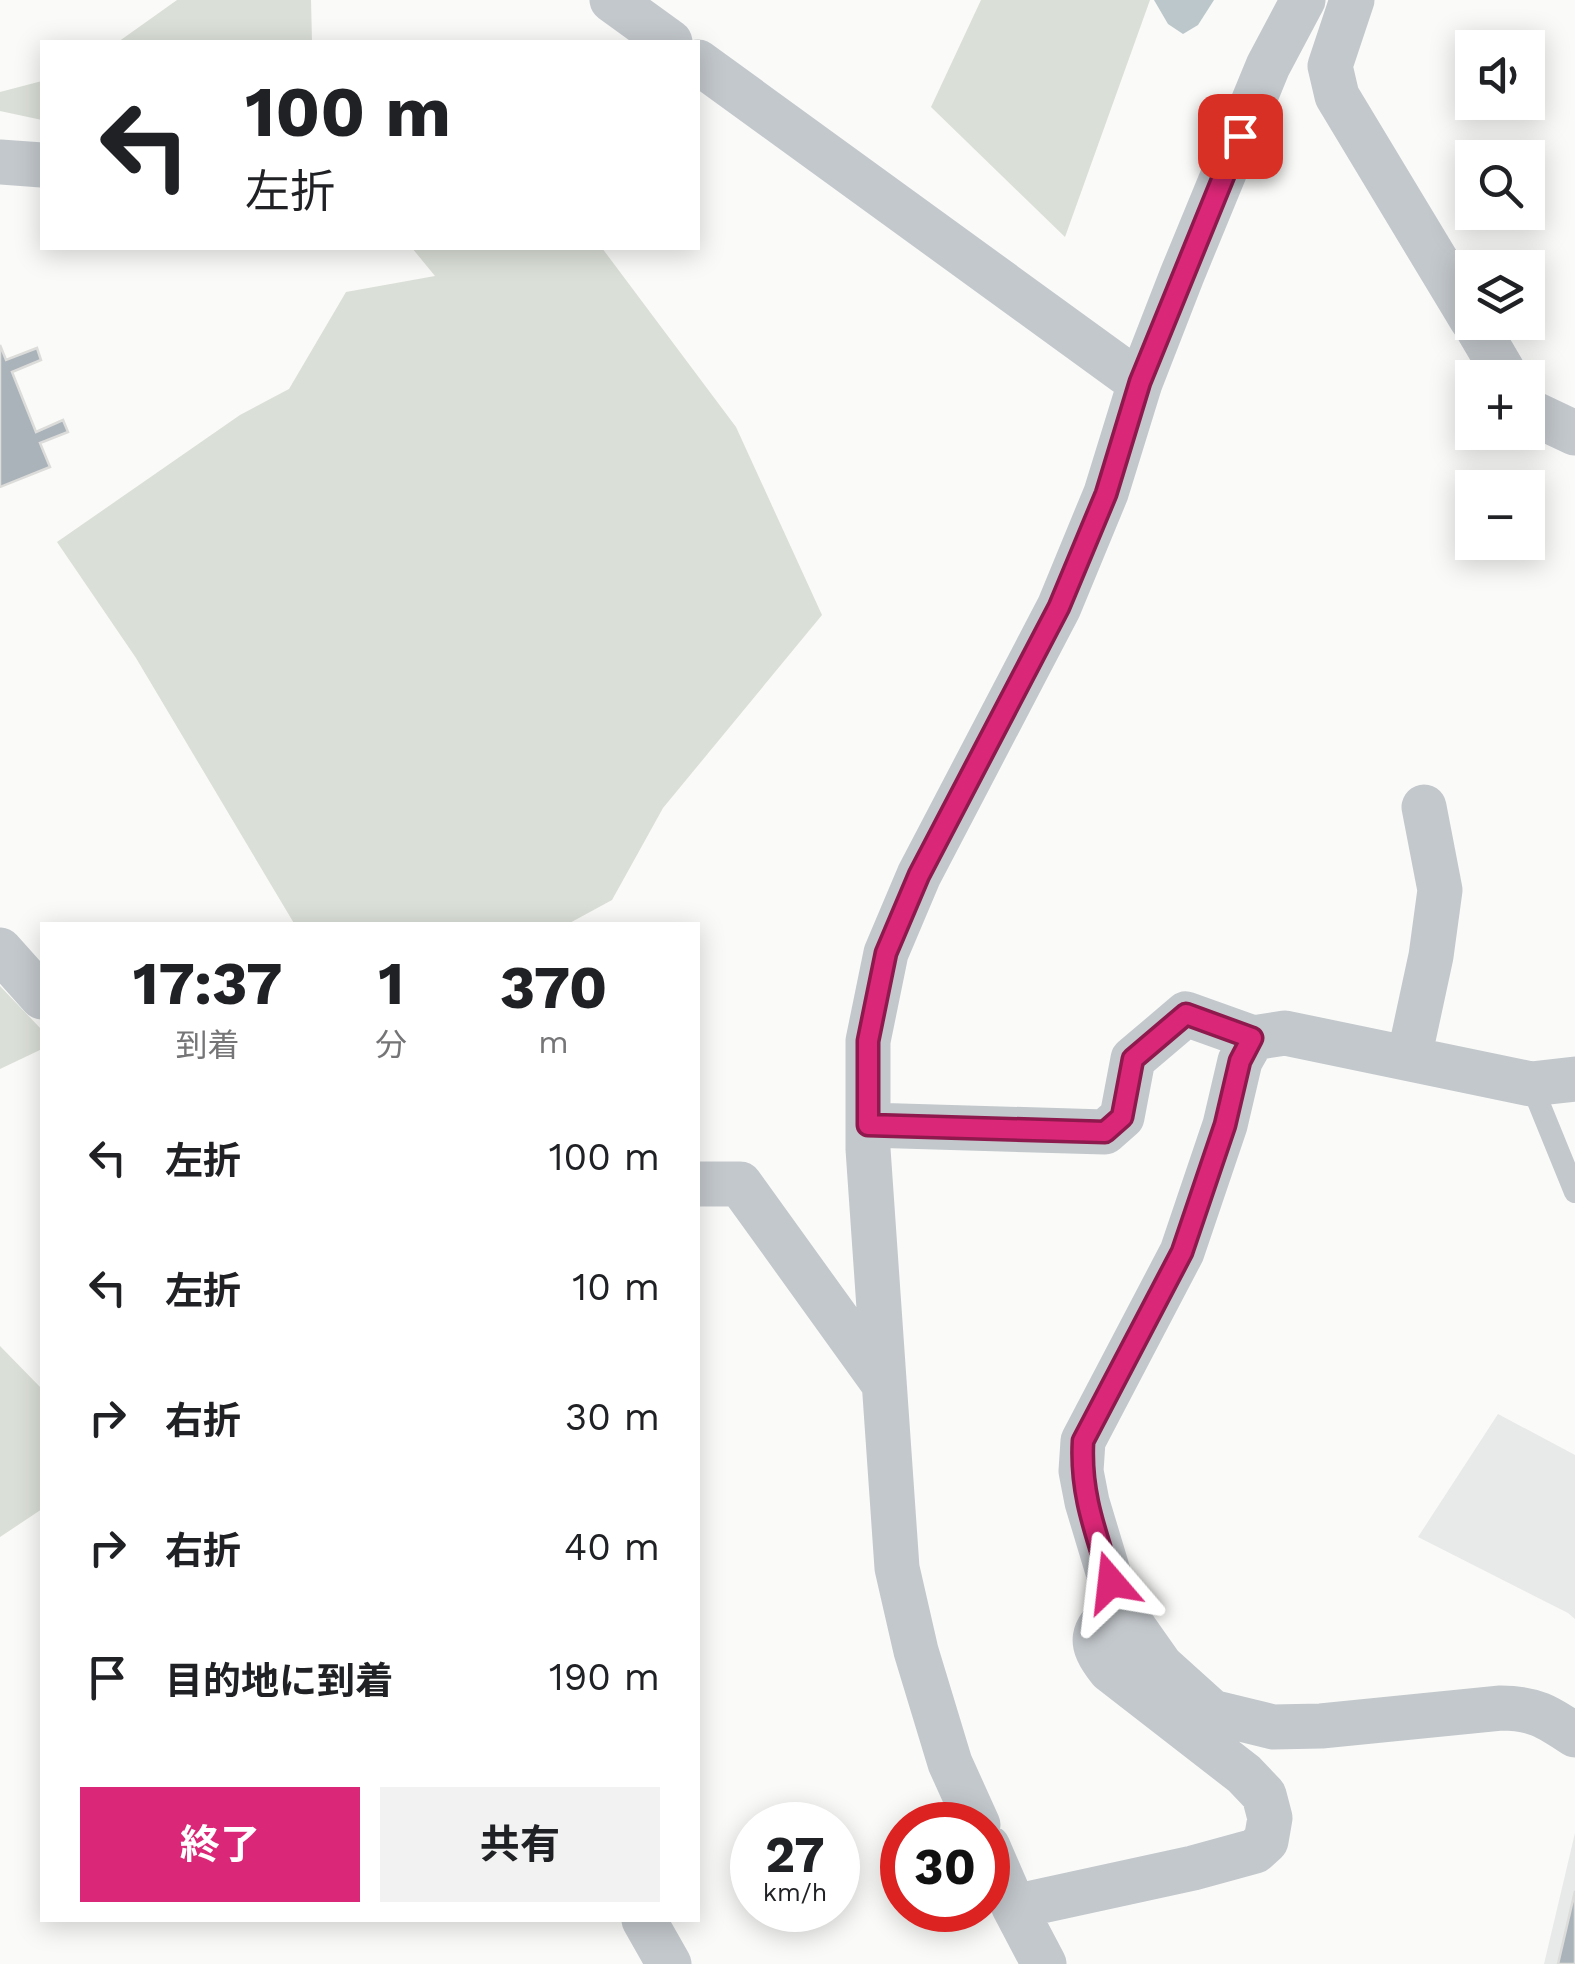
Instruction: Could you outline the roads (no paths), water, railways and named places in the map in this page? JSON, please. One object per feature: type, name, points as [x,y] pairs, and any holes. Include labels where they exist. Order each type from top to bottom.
[{"type":"street","points":[[612,0],[667,40]]},
{"type":"street","points":[[968,1802],[950,1763],[916,1650],[898,1568],[868,1125],[868,1041],[886,953],[919,875],[1059,607],[1106,494],[1140,382],[1268,66],[1303,0]]},
{"type":"street","points":[[1352,0],[1330,66],[1337,96],[1455,291]]},
{"type":"street","points":[[700,63],[1140,382]]},
{"type":"street","points":[[0,162],[40,164]]},
{"type":"street","points":[[1545,419],[1575,433]]},
{"type":"street","points":[[1409,1058],[1432,956],[1440,890],[1424,807]]},
{"type":"street","points":[[0,950],[40,994]]},
{"type":"street","points":[[868,1125],[1105,1132],[1122,1117],[1133,1059],[1186,1014],[1252,1038],[1285,1033],[1531,1084],[1575,1079]]},
{"type":"street","points":[[1252,1038],[1240,1061],[1225,1125],[1182,1252],[1083,1441],[1087,1502],[1118,1606],[1161,1666],[1212,1712],[1273,1728],[1524,1708],[1546,1715],[1575,1735]]},
{"type":"street","points":[[700,1154],[714,1160],[719,1184],[885,1386]]},
{"type":"street","points":[[1014,1907],[1194,1868],[1256,1851],[1266,1841],[1270,1818],[1264,1794],[1244,1774],[1110,1670],[1099,1656],[1094,1644],[1096,1630],[1118,1606]]},
{"type":"street","points":[[1010,1898],[1044,1964]]},
{"type":"street","points":[[645,1922],[669,1964]]},
{"type":"lane","points":[[1531,1084],[1575,1192]]}]
